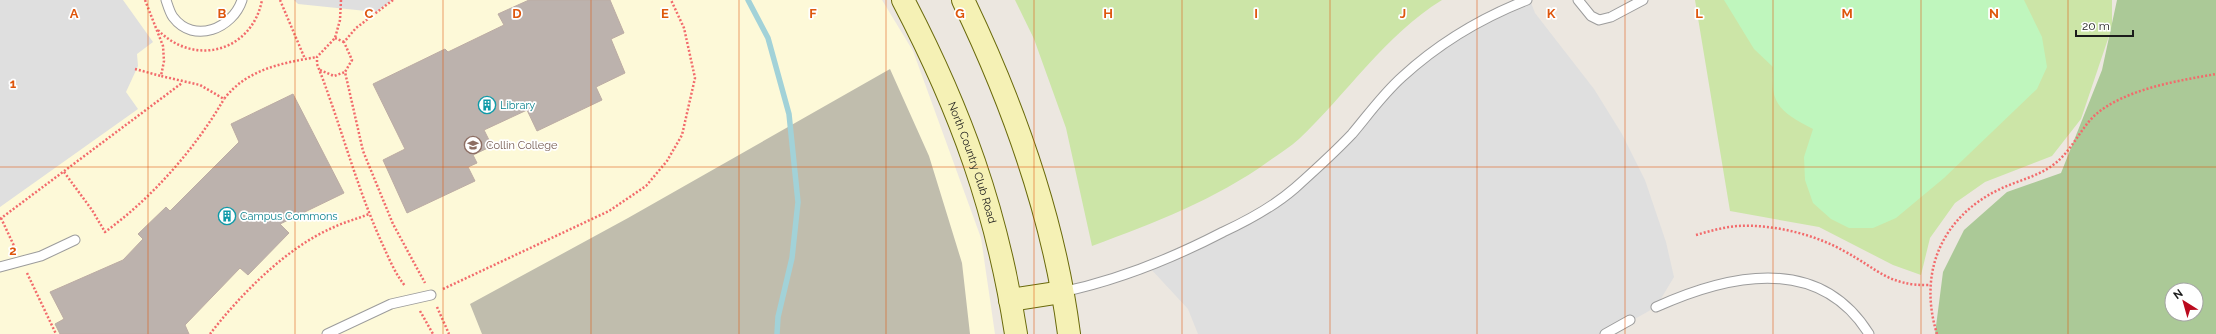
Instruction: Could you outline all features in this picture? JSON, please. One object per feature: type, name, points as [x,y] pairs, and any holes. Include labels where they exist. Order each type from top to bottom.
[{"type":"main road","name":"North Country Club Road","points":[[903,0],[943,78],[966,136],[989,206],[1016,334]]},
{"type":"main road","points":[[963,0],[1002,84],[1022,139],[1053,245],[1069,334]]},
{"type":"main road","points":[[1010,300],[1062,292]]},
{"type":"lane","points":[[166,0],[172,17],[180,24],[198,31],[217,29],[225,24],[238,10],[242,0]]},
{"type":"lane","points":[[1062,292],[1100,285],[1156,264],[1210,239],[1276,204],[1340,146],[1384,95],[1426,57],[1472,26],[1500,11],[1527,0]]},
{"type":"lane","points":[[1578,0],[1591,16],[1599,20],[1611,17],[1643,0]]},
{"type":"lane","points":[[0,267],[22,263],[75,240]]},
{"type":"lane","points":[[1656,307],[1714,287],[1741,280],[1780,277],[1806,283],[1828,293],[1854,314],[1869,334]]},
{"type":"lane","points":[[327,334],[391,304],[432,295]]},
{"type":"lane","points":[[1605,334],[1630,320]]},
{"type":"path","points":[[145,0],[163,46],[164,61],[161,76]]},
{"type":"path","points":[[280,0],[305,59]]},
{"type":"path","points":[[64,172],[92,210],[105,232],[137,206],[178,162],[200,135],[233,87],[254,73],[317,57],[335,38],[340,20],[341,0]]},
{"type":"path","points":[[344,42],[356,28],[393,0]]},
{"type":"path","points":[[432,295],[609,211],[646,186],[663,166],[682,135],[695,78],[684,28],[671,0]]},
{"type":"path","points":[[320,70],[334,76],[345,72],[352,60],[344,42],[335,38]]},
{"type":"path","points":[[317,57],[320,70],[337,115],[354,174],[397,276]]},
{"type":"path","points":[[134,69],[200,85],[224,99]]},
{"type":"path","points":[[345,72],[363,151],[393,224],[432,295],[449,334]]},
{"type":"path","points":[[1937,334],[1931,310],[1930,285],[1932,269],[1942,243],[1956,221],[1975,204],[2000,189],[2054,165],[2088,123],[2111,105],[2161,84],[2216,74]]},
{"type":"path","points":[[56,334],[0,218],[64,172],[183,82]]},
{"type":"path","points":[[210,334],[233,306],[261,278],[304,244],[332,228],[370,214]]},
{"type":"path","points":[[1696,236],[1736,226],[1758,226],[1781,230],[1822,239],[1844,250],[1889,278],[1903,284],[1930,285]]},
{"type":"shaded area","name":"Collin College","points":[[0,0],[882,0],[913,51],[981,238],[995,334],[0,334]]},
{"type":"shaded area","points":[[0,0],[123,0],[153,42],[137,54],[138,66],[126,92],[138,109],[0,207]]},
{"type":"shaded area","points":[[294,0],[392,0],[376,12],[298,4]]},
{"type":"shaded area","points":[[1530,0],[1535,13],[1594,89],[1622,134],[1645,180],[1666,242],[1674,277],[1656,307],[1608,334],[1198,334],[1188,309],[1149,267],[1276,204],[1349,137],[1402,78],[1457,36]]},
{"type":"shaded area","points":[[890,69],[929,156],[962,263],[970,334],[482,334],[470,304],[628,218]]},
{"type":"green space","points":[[1015,0],[1442,0],[1421,14],[1384,47],[1317,122],[1299,139],[1284,150],[1227,188],[1184,210],[1092,246],[1066,128],[1034,39]]},
{"type":"green space","points":[[1695,0],[2112,0],[2112,27],[2081,119],[2052,156],[1985,182],[1955,203],[1930,238],[1921,275],[1893,265],[1819,227],[1730,211]]},
{"type":"green space","points":[[1724,0],[2024,0],[2042,37],[2047,67],[2037,89],[1944,178],[1896,218],[1873,228],[1849,228],[1831,219],[1813,203],[1805,180],[1804,157],[1813,129],[1793,118],[1780,106],[1773,90],[1773,67],[1754,49]]},
{"type":"green space","points":[[2117,0],[2216,0],[2216,334],[1935,334],[1943,272],[1964,230],[2007,192],[2061,173],[2102,70]]},
{"type":"building","name":"Library","points":[[529,0],[610,0],[624,33],[611,39],[625,73],[596,87],[602,100],[537,131],[527,110],[484,130],[492,146],[473,155],[477,163],[468,167],[475,181],[407,213],[383,160],[405,149],[373,84],[445,49],[448,52],[504,25],[498,14]]},
{"type":"building","name":"Campus Commons","points":[[293,94],[344,193],[280,224],[289,233],[248,275],[240,268],[185,325],[189,334],[60,334],[55,324],[64,319],[50,292],[123,260],[143,239],[138,234],[166,207],[170,211],[239,142],[231,124]]},
{"type":"waterway","points":[[748,0],[768,38],[789,114],[798,202],[792,258],[778,317],[777,334]]},
{"type":"place","name":"Library","points":[[487,105]]},
{"type":"place","name":"Collin College","points":[[473,145]]},
{"type":"place","name":"Campus Commons","points":[[227,216]]}]
